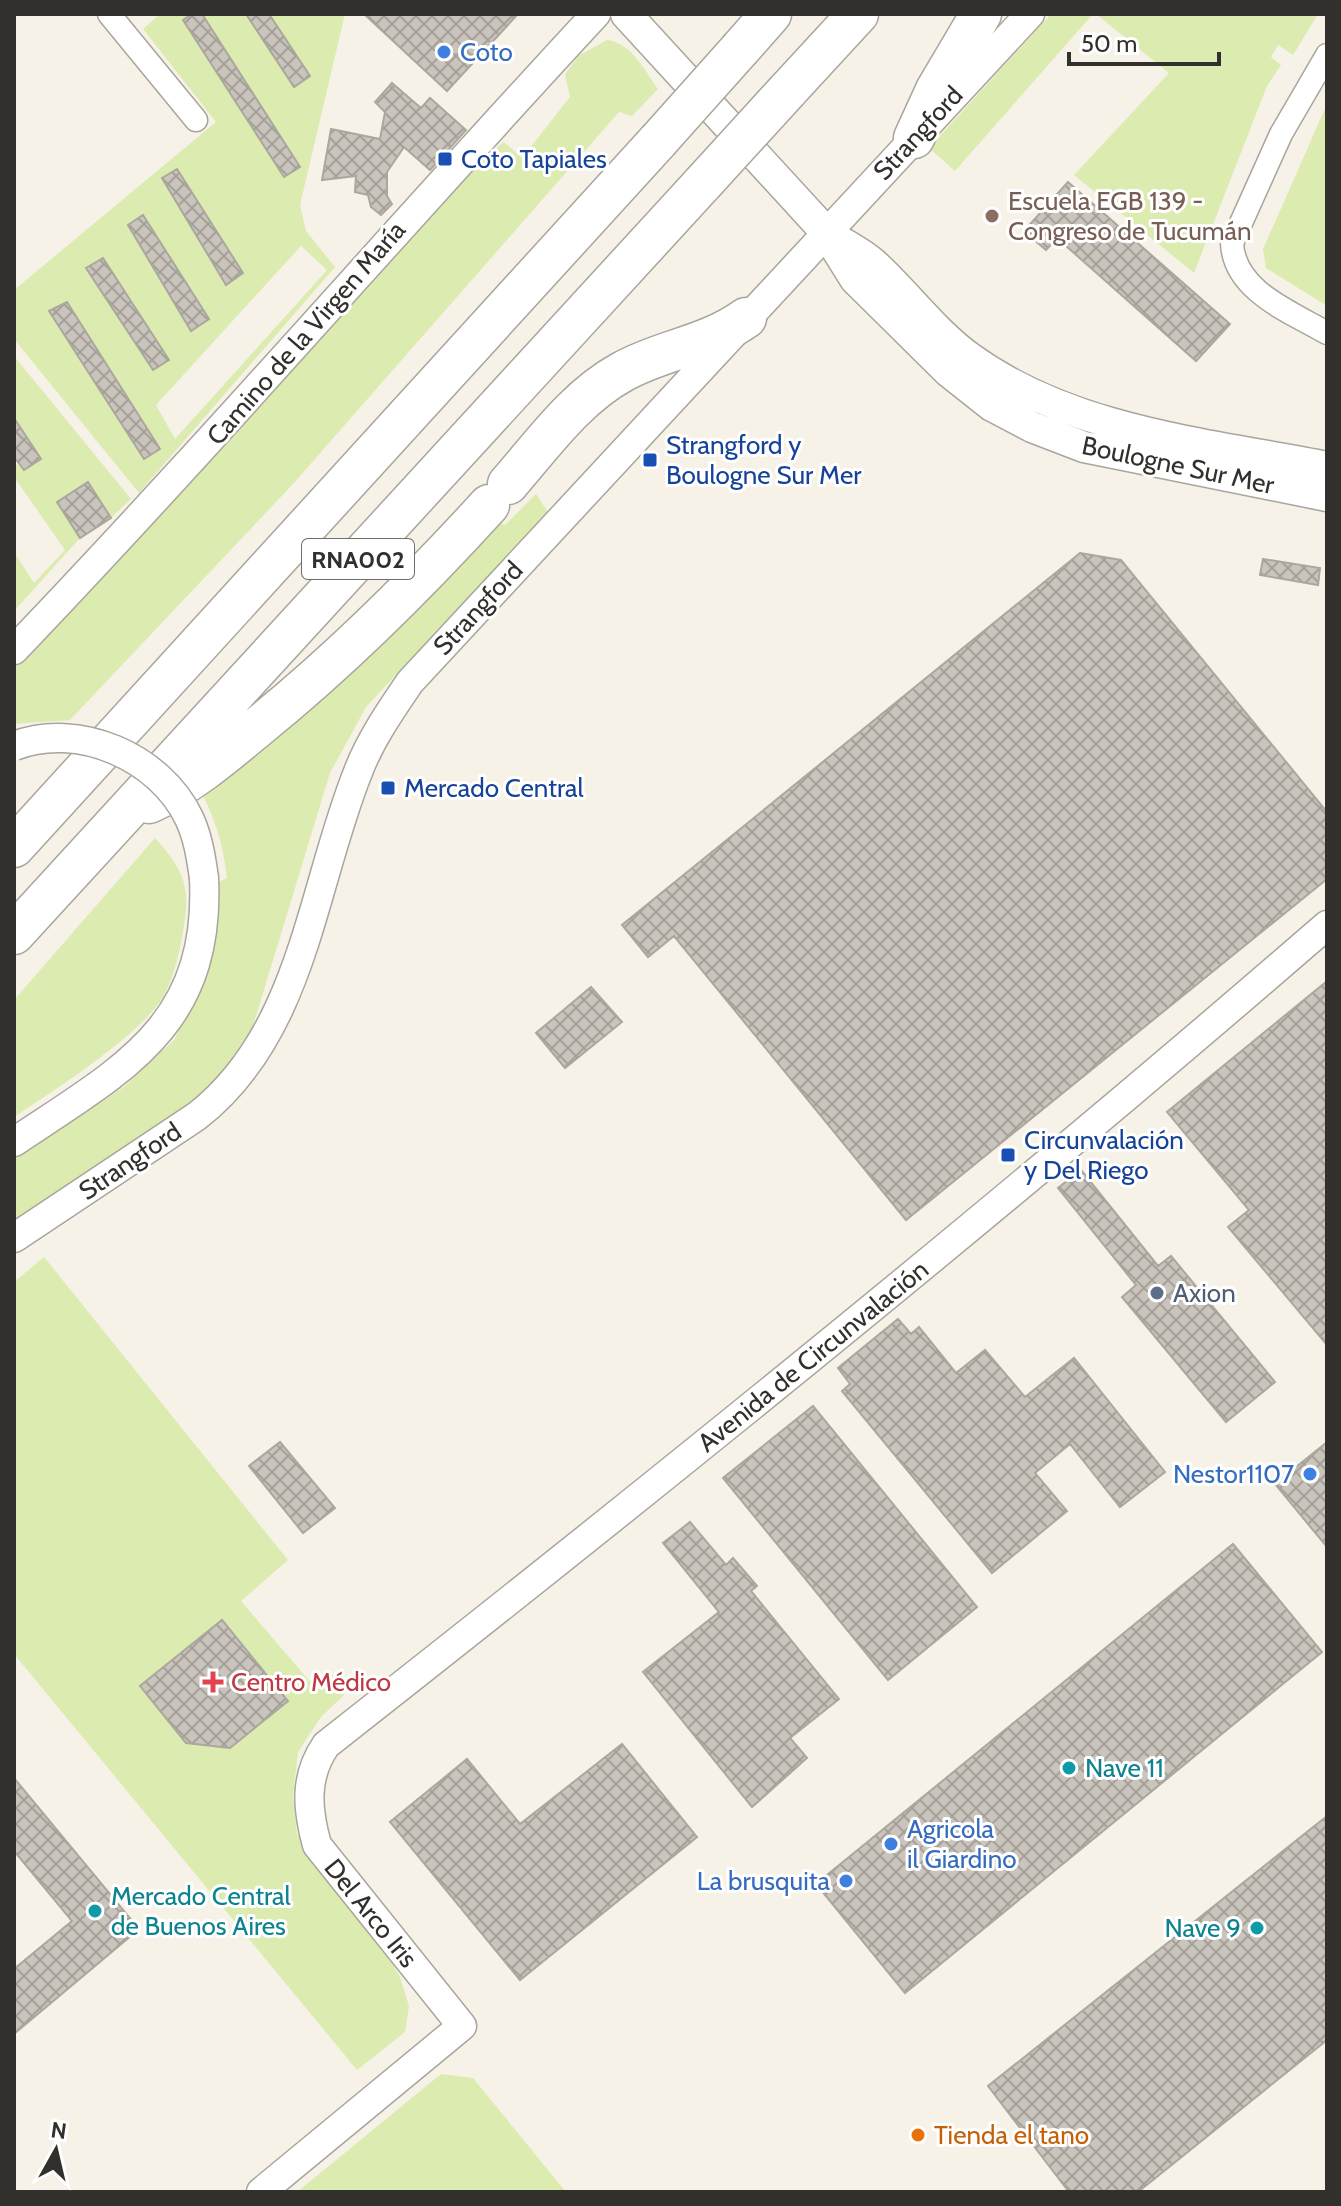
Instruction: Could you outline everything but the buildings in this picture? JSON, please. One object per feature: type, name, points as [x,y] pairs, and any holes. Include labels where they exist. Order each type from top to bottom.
[{"type":"highway","name":"RNA002","points":[[14,847],[771,14]]},
{"type":"highway","name":"RNA002","points":[[14,934],[858,14]]},
{"type":"highway","points":[[914,138],[936,90],[981,14]]},
{"type":"highway","points":[[124,815],[184,787],[317,679],[406,596],[590,393],[608,380],[647,361],[721,335],[746,318]]},
{"type":"main road","name":"Boulogne Sur Mer","points":[[626,14],[825,231],[855,279],[949,372],[992,406],[1032,427],[1084,447],[1327,496]]},
{"type":"main road","name":"Boulogne Sur Mer","points":[[825,231],[872,262],[966,355],[1045,403],[1168,436],[1327,467]]},
{"type":"street","points":[[109,14],[196,120]]},
{"type":"street","name":"Camino de la Virgen María","points":[[14,650],[167,490],[414,211],[596,14]]},
{"type":"street","name":"Strangford","points":[[14,1238],[224,1095],[243,1072],[291,981],[358,770],[410,682],[825,231],[1030,14]]},
{"type":"street","points":[[1327,55],[1281,134],[1232,243],[1239,270],[1254,289],[1327,333]]},
{"type":"street","points":[[14,746],[54,738],[86,741],[118,750],[146,766],[170,789],[188,815],[200,846],[206,915],[198,961],[182,999],[164,1028],[96,1089],[14,1142]]},
{"type":"street","name":"Avenida de Circunvalación","points":[[308,1788],[315,1760],[326,1745],[532,1584],[1001,1203],[1327,925]]},
{"type":"street","name":"Del Arco Iris","points":[[261,2192],[462,2026],[317,1845],[310,1817],[308,1788]]},
{"type":"green space","points":[[160,14],[192,14],[183,20],[284,177],[300,166],[202,14],[246,14],[294,87],[310,76],[269,14],[345,14],[300,205],[306,231],[335,267],[139,493],[14,339],[14,290],[216,122],[143,29]],"holes":[[[177,170],[243,272],[226,285]],[[142,216],[208,319],[192,331],[128,225]],[[301,246],[327,270],[175,439],[156,405]],[[87,269],[169,360],[153,370]],[[67,303],[160,449],[144,459],[50,312]]]},
{"type":"green space","points":[[1051,14],[1093,14],[955,171],[929,148]]},
{"type":"green space","points":[[1096,14],[1318,14],[1293,55],[1278,45],[1271,57],[1281,65],[1267,86],[1194,273],[1074,175],[1169,73]]},
{"type":"green space","points":[[607,40],[624,46],[658,89],[632,116],[619,112],[293,484],[70,720],[14,724],[14,666],[472,168],[504,142],[522,158],[570,97],[565,75],[578,56]]},
{"type":"green space","points":[[1327,104],[1327,306],[1266,268],[1263,249]]},
{"type":"green space","points":[[14,356],[131,499],[111,518],[88,482],[57,501],[80,538],[14,611],[14,552],[34,583],[65,550],[14,477],[14,462],[24,470],[41,459],[14,418]]},
{"type":"green space","points":[[536,494],[548,512],[366,707],[330,773],[253,1026],[223,1072],[180,1116],[14,1227],[14,1151],[78,1118],[125,1086],[175,1039],[189,1003],[214,884],[227,878],[217,830],[197,784],[491,519],[505,525]]},
{"type":"green space","points":[[155,838],[173,860],[186,892],[182,939],[166,992],[156,1008],[120,1042],[14,1117],[14,1000]]},
{"type":"green space","points":[[44,1257],[288,1560],[241,1601],[313,1685],[331,1672],[344,1695],[321,1717],[298,1752],[293,1795],[297,1834],[387,1954],[400,1977],[409,2006],[405,2032],[357,2070],[14,1654],[14,1282]]},
{"type":"green space","points":[[441,2074],[473,2078],[566,2192],[297,2192]]},
{"type":"place","name":"Coto","points":[[444,52]]},
{"type":"place","name":"Coto Tapiales","points":[[445,159]]},
{"type":"place","name":"Escuela EGB 139 - Congreso de Tucumán","points":[[992,216]]},
{"type":"place","name":"Strangford y Boulogne Sur Mer","points":[[650,460]]},
{"type":"place","name":"Mercado Central","points":[[388,788]]},
{"type":"place","name":"Circunvalación y Del Riego","points":[[1008,1155]]},
{"type":"place","name":"Axion","points":[[1157,1293]]},
{"type":"place","name":"Nestor1107","points":[[1310,1474]]},
{"type":"place","name":"Centro Médico","points":[[213,1682]]},
{"type":"place","name":"Nave 11","points":[[1069,1768]]},
{"type":"place","name":"Agricola il Giardino","points":[[891,1844]]},
{"type":"place","name":"La brusquita","points":[[846,1881]]},
{"type":"place","name":"Mercado Central de Buenos Aires","points":[[95,1911]]},
{"type":"place","name":"Nave 9","points":[[1257,1928]]},
{"type":"place","name":"Tienda el tano","points":[[918,2135]]}]
